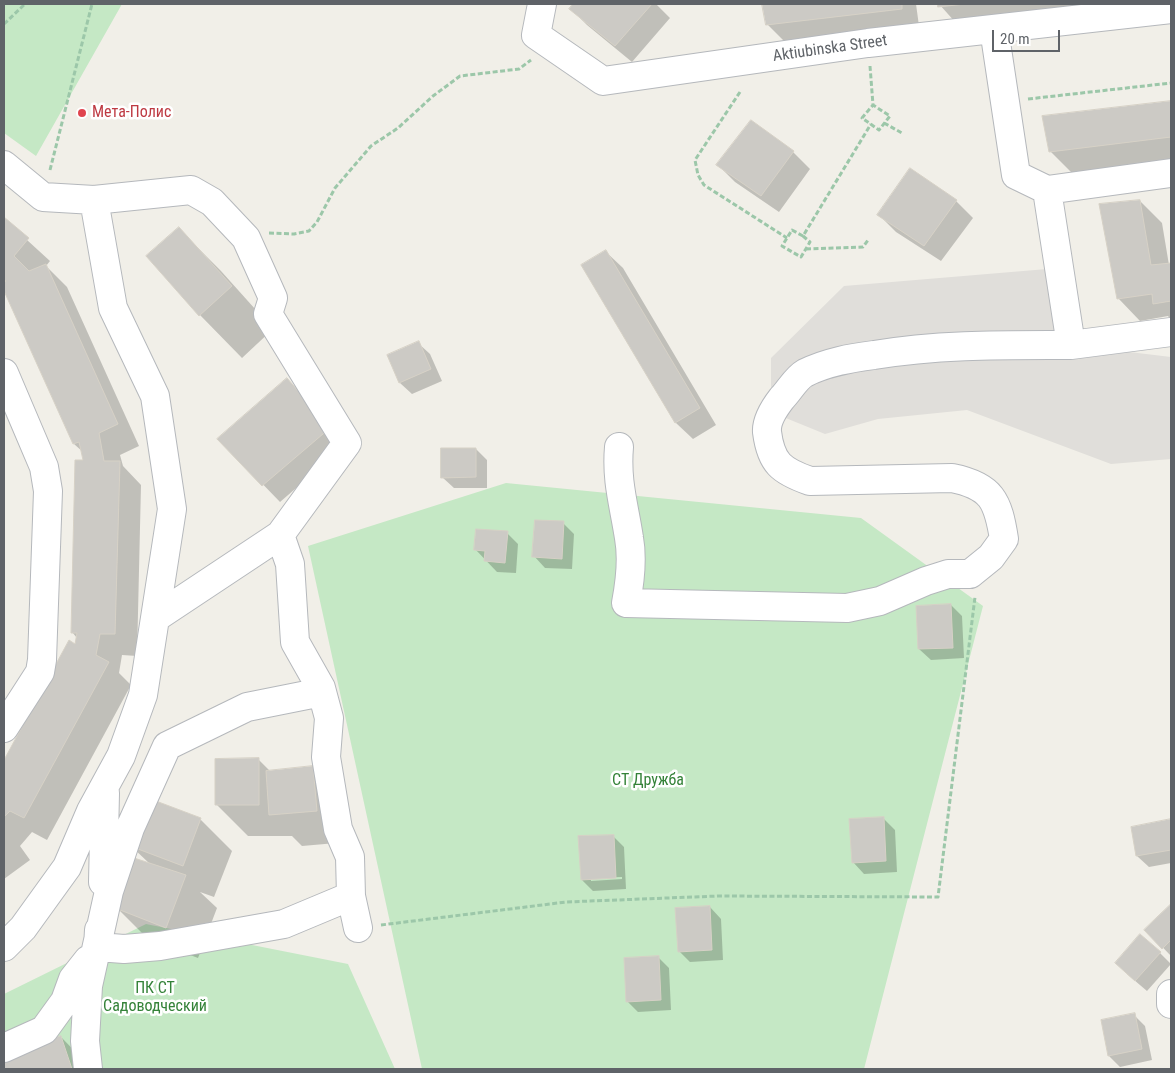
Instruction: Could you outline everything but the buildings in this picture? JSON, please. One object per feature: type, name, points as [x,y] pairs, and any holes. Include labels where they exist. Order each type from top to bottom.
[{"type":"street","name":"Aktiubinska Street","points":[[542,4],[536,35],[603,81],[868,43],[1171,9]]},
{"type":"street","points":[[994,29],[1016,174],[1047,190],[1171,173]]},
{"type":"street","points":[[4,165],[43,197],[94,200],[191,190],[212,202],[246,238],[273,298],[268,314],[347,443],[280,535],[155,618]]},
{"type":"street","points":[[1047,190],[1071,345]]},
{"type":"street","points":[[4,947],[23,928],[67,867],[121,756],[143,694],[172,509],[155,396],[113,308],[94,200]]},
{"type":"street","points":[[619,447],[617,471],[630,540],[631,578],[626,603],[847,608],[880,602],[926,581],[948,574],[970,574],[991,558],[1004,538],[1000,514],[990,496],[973,482],[952,478],[810,482],[793,475],[779,465],[769,450],[766,425],[778,404],[803,374],[839,360],[892,352],[963,346],[1071,345],[1171,332]]},
{"type":"street","points":[[4,373],[44,467],[48,491],[40,672],[4,728]]},
{"type":"street","points":[[280,535],[290,564],[295,642],[322,692],[329,718],[327,766],[338,829],[350,857],[352,896],[358,928]]},
{"type":"street","points":[[88,1069],[85,1041],[88,986],[109,891],[130,828],[166,746],[247,707],[322,692]]},
{"type":"street","points":[[4,1048],[44,1030],[65,1001],[73,979],[98,947],[104,866],[105,786]]},
{"type":"street","points":[[98,947],[124,949],[160,946],[284,924],[352,896]]},
{"type":"street","points":[[1171,994],[1171,1004]]},
{"type":"path","points":[[4,24],[25,4]]},
{"type":"path","points":[[43,197],[92,4]]},
{"type":"path","points":[[868,43],[873,105],[862,118],[879,130],[890,116],[873,105]]},
{"type":"path","points":[[263,231],[294,234],[309,231],[348,170],[371,146],[404,122],[433,96],[460,76],[519,69],[550,46]]},
{"type":"path","points":[[1005,101],[1171,82]]},
{"type":"path","points":[[740,92],[695,160],[698,175],[704,185],[787,238]]},
{"type":"path","points":[[884,123],[902,133]]},
{"type":"path","points":[[803,236],[871,124]]},
{"type":"path","points":[[792,230],[803,236],[810,242],[801,257],[782,246],[792,230]]},
{"type":"path","points":[[806,249],[863,248],[868,240]]},
{"type":"path","points":[[358,928],[566,902],[718,896],[938,897],[979,567]]},
{"type":"shaded area","points":[[1059,268],[1071,345],[1171,357],[1171,459],[1111,464],[967,410],[878,419],[825,434],[771,412],[771,358],[844,286]]},
{"type":"green space","points":[[4,4],[122,4],[36,156],[4,133]]},
{"type":"green space","name":"СТ Дружба","points":[[506,483],[861,518],[983,606],[864,1069],[422,1069],[308,546]]},
{"type":"green space","name":"ПК СТ Садоводческий","points":[[146,924],[348,964],[395,1069],[4,1069],[4,994]]},
{"type":"place","name":"Мета-Полис","points":[[82,113]]}]
